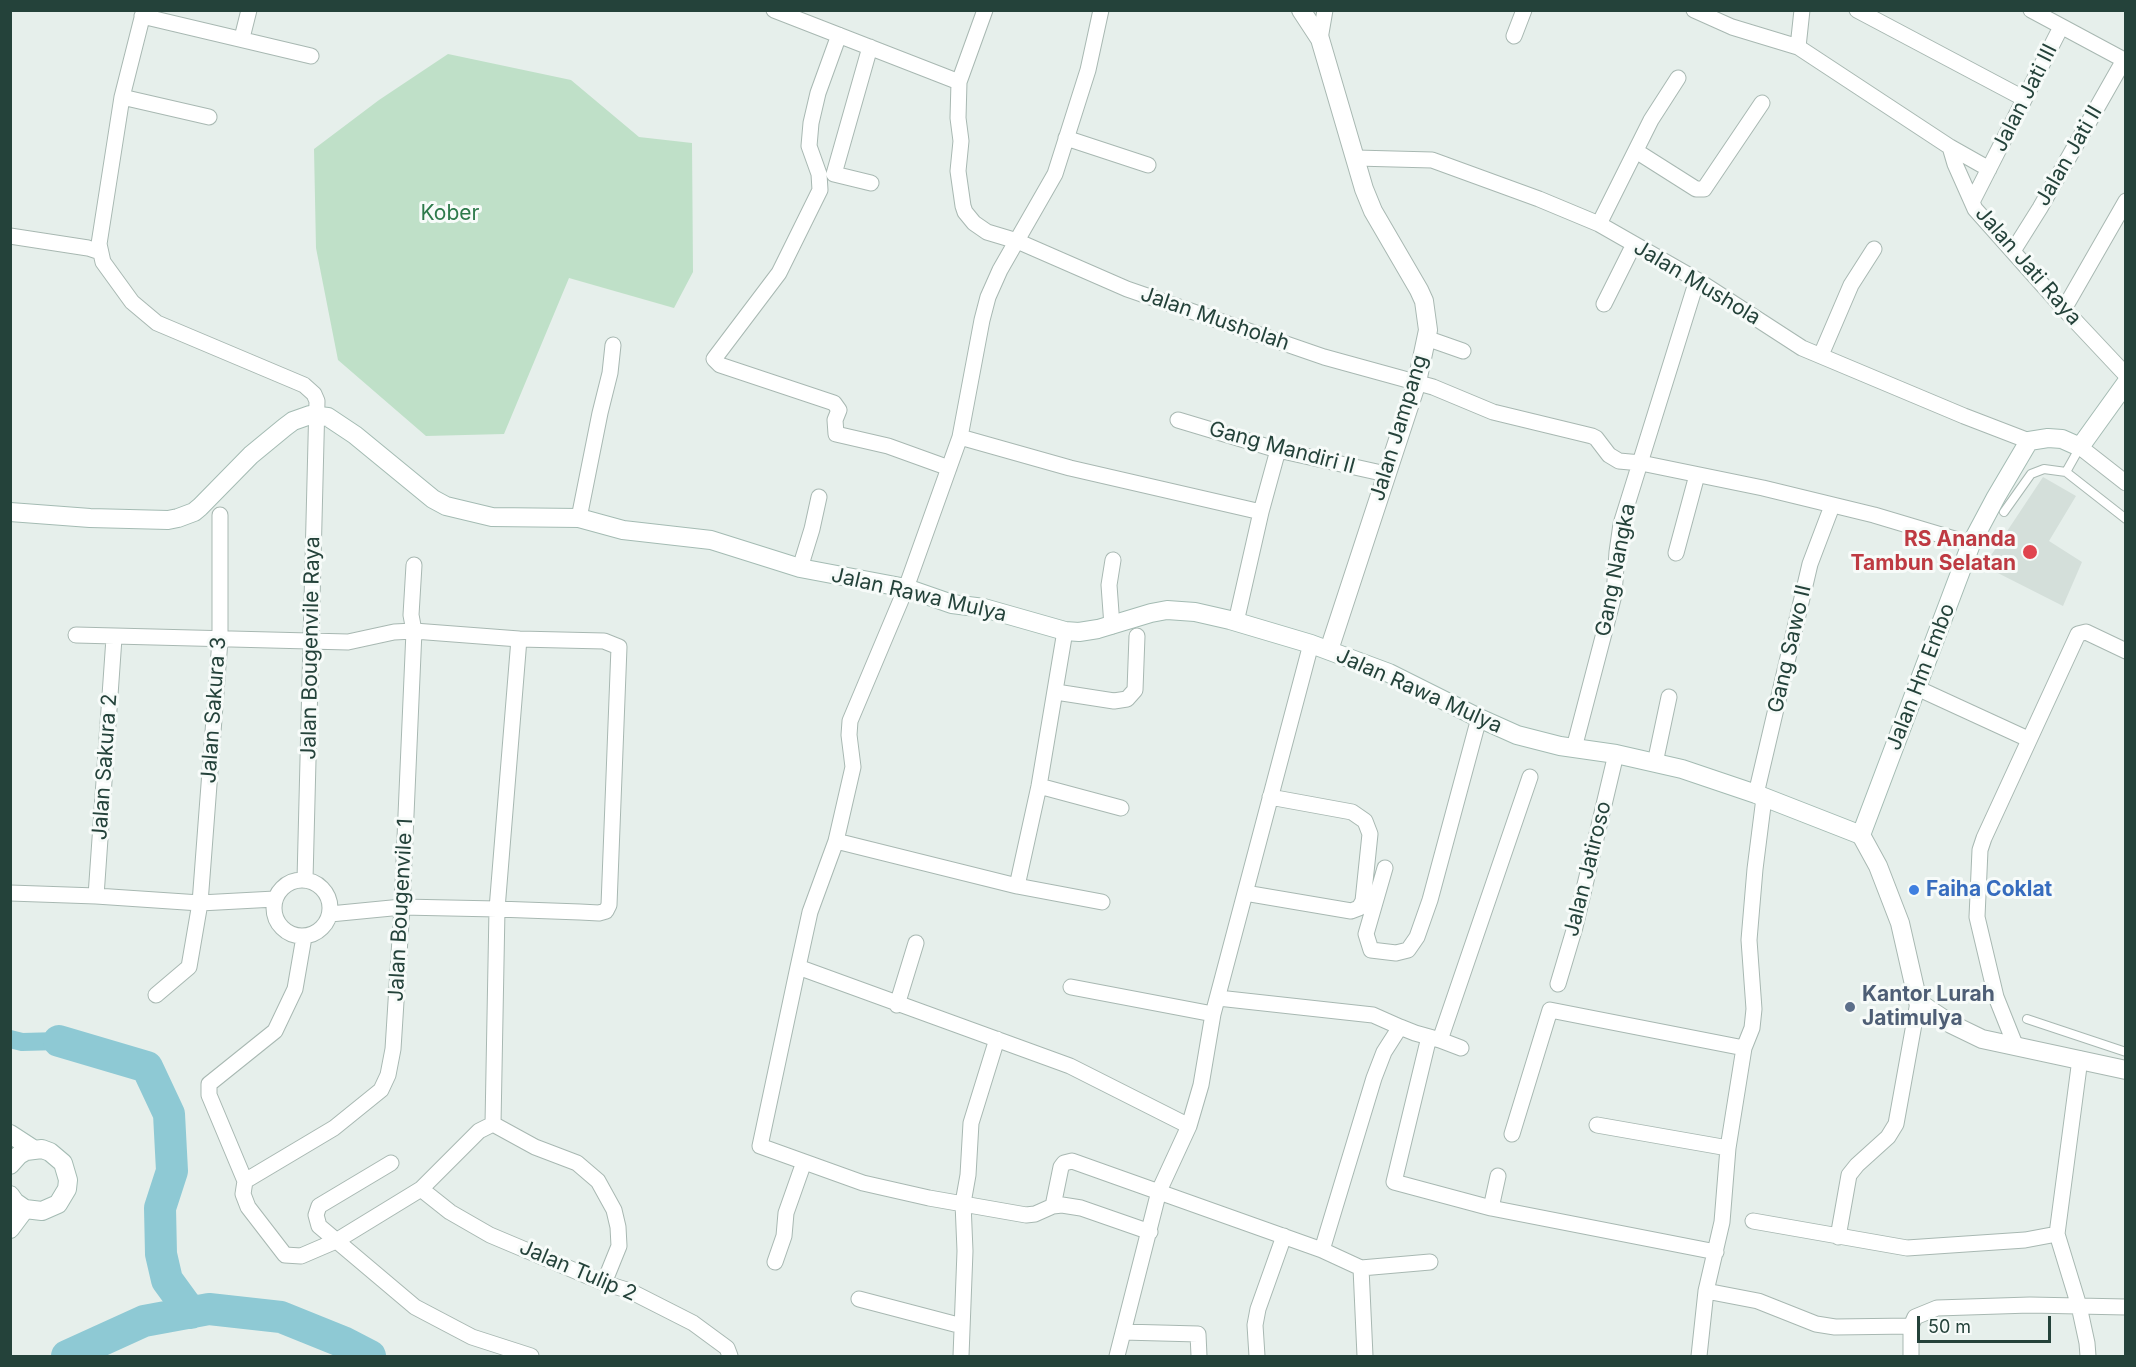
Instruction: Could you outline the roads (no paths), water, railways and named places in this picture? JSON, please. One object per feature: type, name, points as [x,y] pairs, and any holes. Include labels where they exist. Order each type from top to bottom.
[{"type":"main road","name":"Jalan Jampang","points":[[1301,10],[1320,39],[1364,189],[1373,211],[1415,281],[1424,301],[1428,330],[1418,382],[1329,650]]},
{"type":"main road","points":[[2029,441],[2048,438],[2062,440],[2080,447],[2126,383]]},
{"type":"main road","points":[[10,512],[90,518],[168,520],[187,516],[206,502],[266,441],[293,421],[318,415]]},
{"type":"main road","name":"Jalan Rawa Mulya","points":[[318,415],[337,422],[427,495],[446,506],[492,517],[579,518],[622,530],[711,540],[800,568],[906,588],[952,604],[984,608],[1065,631],[1089,631],[1167,610],[1196,612],[1329,650],[1389,673],[1517,735],[1574,748],[1616,754],[1682,770],[1760,796],[1861,835]]},
{"type":"main road","name":"Jalan Hm Embo","points":[[1861,835],[1971,544],[2029,441]]},
{"type":"main road","points":[[1861,835],[1878,866],[1900,923],[1918,1002],[1965,1032],[1982,1039],[2126,1070]]},
{"type":"main road","points":[[10,1134],[33,1149],[50,1152],[63,1163],[67,1172],[67,1189],[57,1204],[50,1208],[33,1211],[25,1209],[10,1195]]},
{"type":"main road","points":[[10,1165],[19,1155],[33,1149]]},
{"type":"main road","points":[[10,1229],[25,1209]]},
{"type":"street","points":[[242,38],[249,10]]},
{"type":"street","points":[[774,10],[959,82]]},
{"type":"street","name":"Jalan Musholah","points":[[985,10],[959,82],[958,118],[961,141],[958,171],[965,212],[974,223],[987,232],[1017,241],[1127,289],[1324,357],[1418,382],[1493,412],[1592,436],[1612,458],[1619,461],[1641,463],[1763,488],[1874,515],[1971,544]]},
{"type":"street","points":[[1101,10],[1077,108],[1050,184],[1000,270],[988,297],[960,437],[906,588],[850,721],[849,735],[853,767],[836,841],[810,912],[760,1146],[863,1183],[929,1198],[1026,1215],[1062,1205],[1081,1208],[1150,1232]]},
{"type":"street","points":[[1320,39],[1325,10]]},
{"type":"street","points":[[1514,36],[1524,10]]},
{"type":"street","points":[[1694,10],[1732,27],[1798,47],[1950,147]]},
{"type":"street","points":[[1732,27],[1733,10]]},
{"type":"street","points":[[1798,47],[1802,10]]},
{"type":"street","points":[[1857,10],[2023,98]]},
{"type":"street","points":[[2031,10],[2125,61]]},
{"type":"street","points":[[311,56],[143,13],[122,97],[100,252],[103,262],[132,302],[157,322],[304,385],[314,394],[318,415]]},
{"type":"street","name":"Jalan Jati III","points":[[1972,202],[2061,27]]},
{"type":"street","points":[[839,35],[818,93],[811,123],[809,146],[819,174],[820,189],[779,273],[714,359],[720,365],[834,403],[839,410],[835,420],[836,434],[888,446],[949,468]]},
{"type":"street","points":[[870,47],[834,174],[871,183]]},
{"type":"street","name":"Jalan Jati II","points":[[2013,251],[2125,61]]},
{"type":"street","points":[[1599,224],[1651,120],[1678,78]]},
{"type":"street","points":[[122,97],[209,117]]},
{"type":"street","points":[[1636,151],[1696,189],[1704,189],[1762,103]]},
{"type":"street","points":[[1066,138],[1148,165]]},
{"type":"street","name":"Jalan Jati III","points":[[1950,147],[1989,169]]},
{"type":"street","name":"Jalan Jati Raya","points":[[1950,147],[1975,209],[2126,375]]},
{"type":"street","name":"Jalan Mushola","points":[[1356,158],[1432,160],[1539,199],[1599,224],[1697,280],[1802,348],[2029,441]]},
{"type":"street","points":[[2064,309],[2126,201]]},
{"type":"street","points":[[10,236],[88,248],[100,252]]},
{"type":"street","points":[[1605,304],[1634,244]]},
{"type":"street","points":[[1821,355],[1851,285],[1874,249]]},
{"type":"street","name":"Gang Nangka","points":[[1574,748],[1614,595],[1621,524],[1697,280]]},
{"type":"street","points":[[1426,338],[1463,351]]},
{"type":"street","points":[[579,518],[614,345]]},
{"type":"street","name":"Jalan Bougenvile Raya","points":[[305,880],[318,415]]},
{"type":"street","name":"Gang Mandiri II","points":[[1178,420],[1278,450],[1386,474]]},
{"type":"street","points":[[960,437],[1070,468],[1261,512]]},
{"type":"street","points":[[2080,447],[2126,483]]},
{"type":"street","points":[[1236,622],[1261,512],[1278,450]]},
{"type":"street","points":[[1676,553],[1697,475]]},
{"type":"street","points":[[800,568],[819,497]]},
{"type":"street","name":"Gang Sawo II","points":[[1699,1356],[1706,1291],[1722,1222],[1728,1148],[1744,1048],[1752,1028],[1754,1009],[1749,940],[1760,796],[1810,564],[1832,506]]},
{"type":"street","name":"Jalan Sakura 3","points":[[156,995],[189,967],[200,903],[220,640],[220,515]]},
{"type":"street","points":[[1112,626],[1109,585],[1113,560]]},
{"type":"street","name":"Jalan Bougenvile 1","points":[[245,1182],[334,1128],[381,1090],[388,1075],[393,1050],[402,907],[414,631],[411,615],[414,565]]},
{"type":"street","points":[[76,635],[114,638],[348,642],[394,632],[414,631],[519,639],[604,641],[619,647],[609,905],[606,911],[599,913],[402,907],[330,914]]},
{"type":"street","points":[[1017,886],[1039,786],[1065,631]]},
{"type":"street","points":[[2016,1047],[1996,997],[1977,917],[1979,860],[1984,838],[2078,634],[2086,632],[2126,651]]},
{"type":"street","points":[[1056,692],[1114,701],[1127,699],[1135,690],[1137,636]]},
{"type":"street","name":"Jalan Sakura 2","points":[[96,896],[114,638]]},
{"type":"street","points":[[493,1124],[497,909],[519,639]]},
{"type":"street","points":[[1117,1356],[1159,1191],[1189,1126],[1201,1084],[1213,1014],[1311,644]]},
{"type":"street","points":[[1917,688],[2028,739]]},
{"type":"street","points":[[1655,763],[1670,697]]},
{"type":"street","points":[[1385,868],[1366,934],[1371,950],[1396,953],[1408,950],[1417,937],[1430,900],[1479,718]]},
{"type":"street","name":"Jalan Jatiroso","points":[[1558,984],[1575,927],[1616,754]]},
{"type":"street","points":[[1530,777],[1435,1038],[1394,1182],[1491,1208],[1716,1252]]},
{"type":"street","points":[[1039,786],[1121,808]]},
{"type":"street","points":[[1245,892],[1351,911],[1359,908],[1363,902],[1370,834],[1365,821],[1352,812],[1270,797]]},
{"type":"street","points":[[836,841],[1017,886],[1102,902]]},
{"type":"street","points":[[296,880],[314,882],[327,896],[330,914],[321,930],[304,937],[287,932],[280,925],[275,917],[275,899],[287,884],[296,880]]},
{"type":"street","points":[[10,893],[200,903],[275,899]]},
{"type":"street","points":[[304,937],[295,989],[275,1032],[209,1084],[209,1095],[245,1182],[243,1194],[248,1207],[285,1255],[300,1256],[336,1241],[421,1189],[480,1131],[493,1124]]},
{"type":"street","points":[[897,1005],[916,943]]},
{"type":"street","points":[[798,967],[897,1005],[1070,1066],[1189,1126]]},
{"type":"street","points":[[1071,987],[1213,1014]]},
{"type":"street","points":[[1218,998],[1372,1015],[1415,1034],[1435,1038],[1461,1048]]},
{"type":"street","points":[[1838,1237],[1849,1175],[1888,1137],[1896,1124],[1918,1002]]},
{"type":"street","points":[[1512,1134],[1550,1010],[1744,1048]]},
{"type":"street","points":[[1323,1250],[1374,1078],[1384,1052],[1400,1027]]},
{"type":"street","points":[[961,1356],[965,1251],[963,1203],[968,1175],[971,1123],[997,1039]]},
{"type":"street","points":[[2080,1059],[2056,1234],[2079,1306],[2088,1356]]},
{"type":"street","points":[[493,1124],[535,1147],[577,1163],[598,1181],[614,1210],[618,1227],[619,1246],[604,1283]]},
{"type":"street","points":[[1597,1125],[1728,1148]]},
{"type":"street","points":[[1053,1206],[1061,1167],[1068,1161],[1323,1250],[1361,1268],[1430,1262]]},
{"type":"street","points":[[775,1262],[784,1236],[786,1212],[804,1162]]},
{"type":"street","points":[[391,1163],[319,1206],[316,1215],[319,1226],[415,1307],[472,1336],[531,1356]]},
{"type":"street","points":[[1491,1208],[1498,1176]]},
{"type":"street","name":"Jalan Tulip 2","points":[[421,1189],[450,1212],[490,1235],[630,1292],[693,1323],[727,1348],[730,1356]]},
{"type":"street","points":[[1753,1221],[1907,1248],[2004,1242],[2056,1234]]},
{"type":"street","points":[[1257,1356],[1255,1325],[1258,1310],[1284,1236]]},
{"type":"street","points":[[1361,1268],[1365,1356]]},
{"type":"street","points":[[1706,1291],[1758,1301],[1816,1324],[1835,1328],[1911,1326]]},
{"type":"street","points":[[859,1299],[962,1326]]},
{"type":"street","points":[[1911,1356],[1911,1326],[1915,1317],[1937,1308],[2030,1305],[2126,1307]]},
{"type":"street","points":[[1123,1332],[1198,1334],[1199,1356]]},
{"type":"lane","points":[[2067,471],[2080,447]]},
{"type":"lane","points":[[2004,512],[2031,474],[2044,470],[2067,471],[2126,519]]},
{"type":"lane","points":[[2027,1019],[2126,1052]]},
{"type":"waterway","points":[[10,1039],[22,1042],[59,1041]]},
{"type":"waterway","points":[[59,1041],[147,1067],[169,1114],[172,1171],[160,1208],[161,1254],[167,1280],[191,1313]]},
{"type":"waterway","points":[[67,1356],[144,1321],[209,1309],[281,1317],[343,1342],[370,1356]]},
{"type":"place","name":"RS Ananda Tambun Selatan","points":[[2030,552]]},
{"type":"place","name":"Faiha Coklat","points":[[1914,890]]},
{"type":"place","name":"Kantor Lurah Jatimulya","points":[[1850,1007]]},
{"type":"park label","name":"Kober","points":[[450,214]]}]
